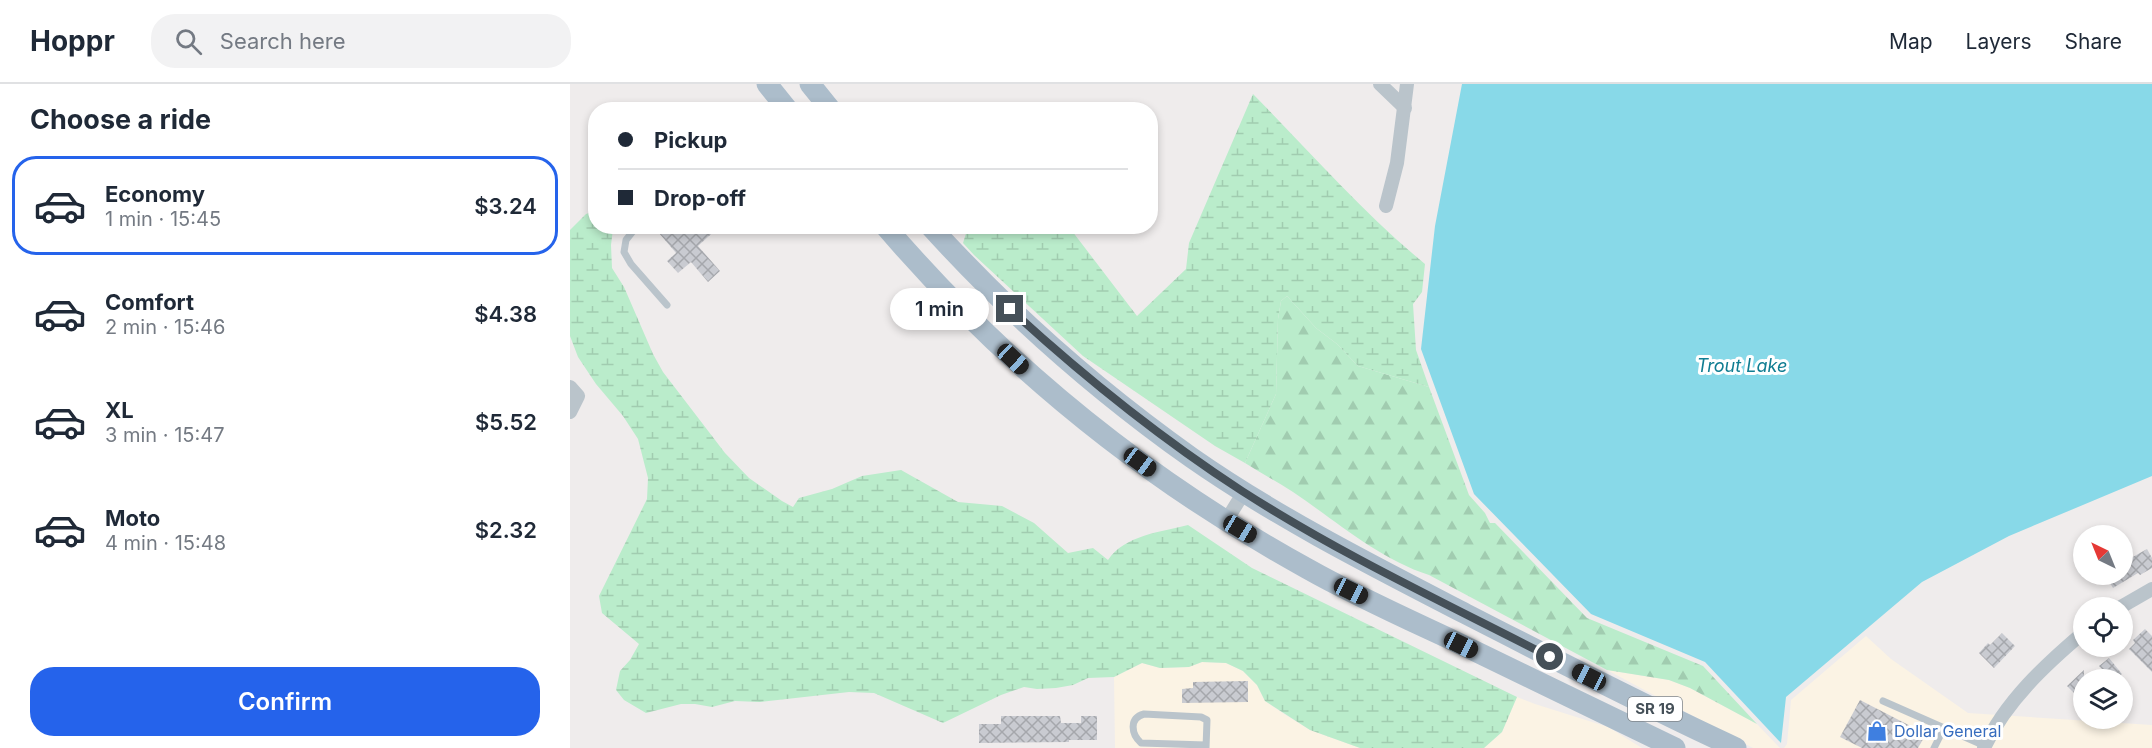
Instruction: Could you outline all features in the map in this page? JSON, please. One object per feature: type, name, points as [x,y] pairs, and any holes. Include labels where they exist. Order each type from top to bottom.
[{"type":"main road","points":[[767,84],[782,102]]},
{"type":"main road","points":[[810,84],[825,102]]},
{"type":"main road","name":"SR 19","points":[[892,234],[951,298],[1028,373],[1123,450],[1172,486],[1309,570],[1675,748]]},
{"type":"main road","name":"SR 19","points":[[938,234],[1010,309],[1098,388],[1185,453],[1244,492],[1368,563],[1589,677],[1736,748]]},
{"type":"main road","points":[[1589,677],[1666,724],[1686,748]]},
{"type":"street","points":[[1380,84],[1405,108]]},
{"type":"street","points":[[1386,206],[1397,163],[1407,84]]},
{"type":"street","points":[[570,387],[578,396],[570,412]]},
{"type":"street","points":[[1226,521],[1244,492]]},
{"type":"street","points":[[2133,600],[2152,589]]},
{"type":"street","points":[[1985,747],[1999,721],[2022,693],[2073,642]]},
{"type":"lane","points":[[631,234],[626,240],[624,252],[631,264],[667,305]]},
{"type":"lane","points":[[1882,700],[1985,747]]},
{"type":"lane","points":[[1144,714],[1202,717],[1207,720],[1206,747],[1141,743],[1135,738],[1133,732],[1134,720],[1138,715],[1144,714]]},
{"type":"lane","points":[[1934,748],[1944,728]]},
{"type":"shaded area","points":[[1866,636],[1891,659],[1968,713],[2073,720],[2073,729],[2133,729],[2133,724],[2152,725],[2152,748],[1784,748],[1787,744],[1791,700]]},
{"type":"shaded area","points":[[1202,662],[1226,663],[1243,671],[1257,685],[1265,701],[1284,714],[1310,730],[1360,748],[1115,748],[1114,677],[1142,663],[1160,668],[1189,667]]},
{"type":"shaded area","points":[[1607,670],[1669,680],[1690,688],[1757,724],[1780,748],[1753,748]]},
{"type":"shaded area","points":[[1517,697],[1608,727],[1642,748],[1484,748],[1502,732]]},
{"type":"green space","points":[[1253,94],[1358,203],[1425,264],[1422,292],[1413,304],[1416,350],[1429,387],[1358,366],[1337,344],[1316,328],[1287,296],[1281,301],[1278,319],[1276,394],[1245,463],[1215,446],[1083,356],[963,243],[966,234],[1074,234],[1137,316],[1186,269],[1189,243]]},
{"type":"green space","points":[[588,213],[588,234],[612,234],[612,268],[624,287],[663,372],[725,453],[749,478],[782,501],[793,507],[799,498],[832,489],[862,476],[901,470],[958,502],[1002,506],[1034,523],[1068,553],[1093,548],[1108,560],[1124,545],[1134,540],[1188,525],[1252,568],[1517,697],[1502,732],[1484,748],[1360,748],[1310,730],[1265,701],[1257,685],[1243,671],[1226,663],[1202,662],[1189,667],[1160,668],[1142,663],[1114,677],[1088,678],[1073,685],[1056,688],[1024,687],[1001,695],[943,723],[874,693],[849,692],[760,702],[735,701],[712,707],[681,704],[646,713],[624,700],[616,690],[620,671],[630,660],[639,644],[602,613],[599,596],[647,499],[648,478],[638,439],[578,357],[570,336],[570,230]]},
{"type":"green space","points":[[1287,296],[1316,328],[1337,344],[1358,366],[1429,387],[1469,495],[1485,513],[1490,523],[1495,523],[1587,618],[1703,666],[1757,724],[1690,688],[1669,680],[1607,670],[1429,575],[1375,549],[1293,492],[1245,463],[1276,394],[1278,319],[1281,301]]},
{"type":"water","name":"Trout Lake","points":[[1462,84],[2152,84],[2152,476],[2009,536],[1922,582],[1786,697],[1781,743],[1705,662],[1591,614],[1474,494],[1421,349],[1435,226]]},
{"type":"building","points":[[660,234],[711,234],[698,246],[720,271],[708,282],[691,262],[678,273],[667,261],[676,253]]},
{"type":"building","points":[[2147,549],[2152,558],[2152,568],[2133,576],[2133,557]]},
{"type":"building","points":[[2145,629],[2152,636],[2152,672],[2133,653],[2135,643],[2133,640]]},
{"type":"building","points":[[2002,633],[2015,646],[1994,668],[1979,653]]},
{"type":"building","points":[[2109,658],[2118,669],[2102,669],[2099,666]]},
{"type":"building","points":[[2073,680],[2073,692],[2067,686]]},
{"type":"building","points":[[1248,681],[1248,702],[1182,703],[1182,689],[1193,688],[1193,682]]},
{"type":"building","points":[[1860,700],[1926,734],[1918,748],[1862,748],[1840,737]]},
{"type":"building","points":[[1001,716],[1060,716],[1061,723],[1081,723],[1081,716],[1097,716],[1097,740],[979,743],[979,724],[1001,724]]},
{"type":"place","name":"Dollar General","points":[[1877,731]]},
{"type":"route","points":[[1010,309],[1098,388],[1177,447],[1244,492],[1368,563],[1550,657]]}]
